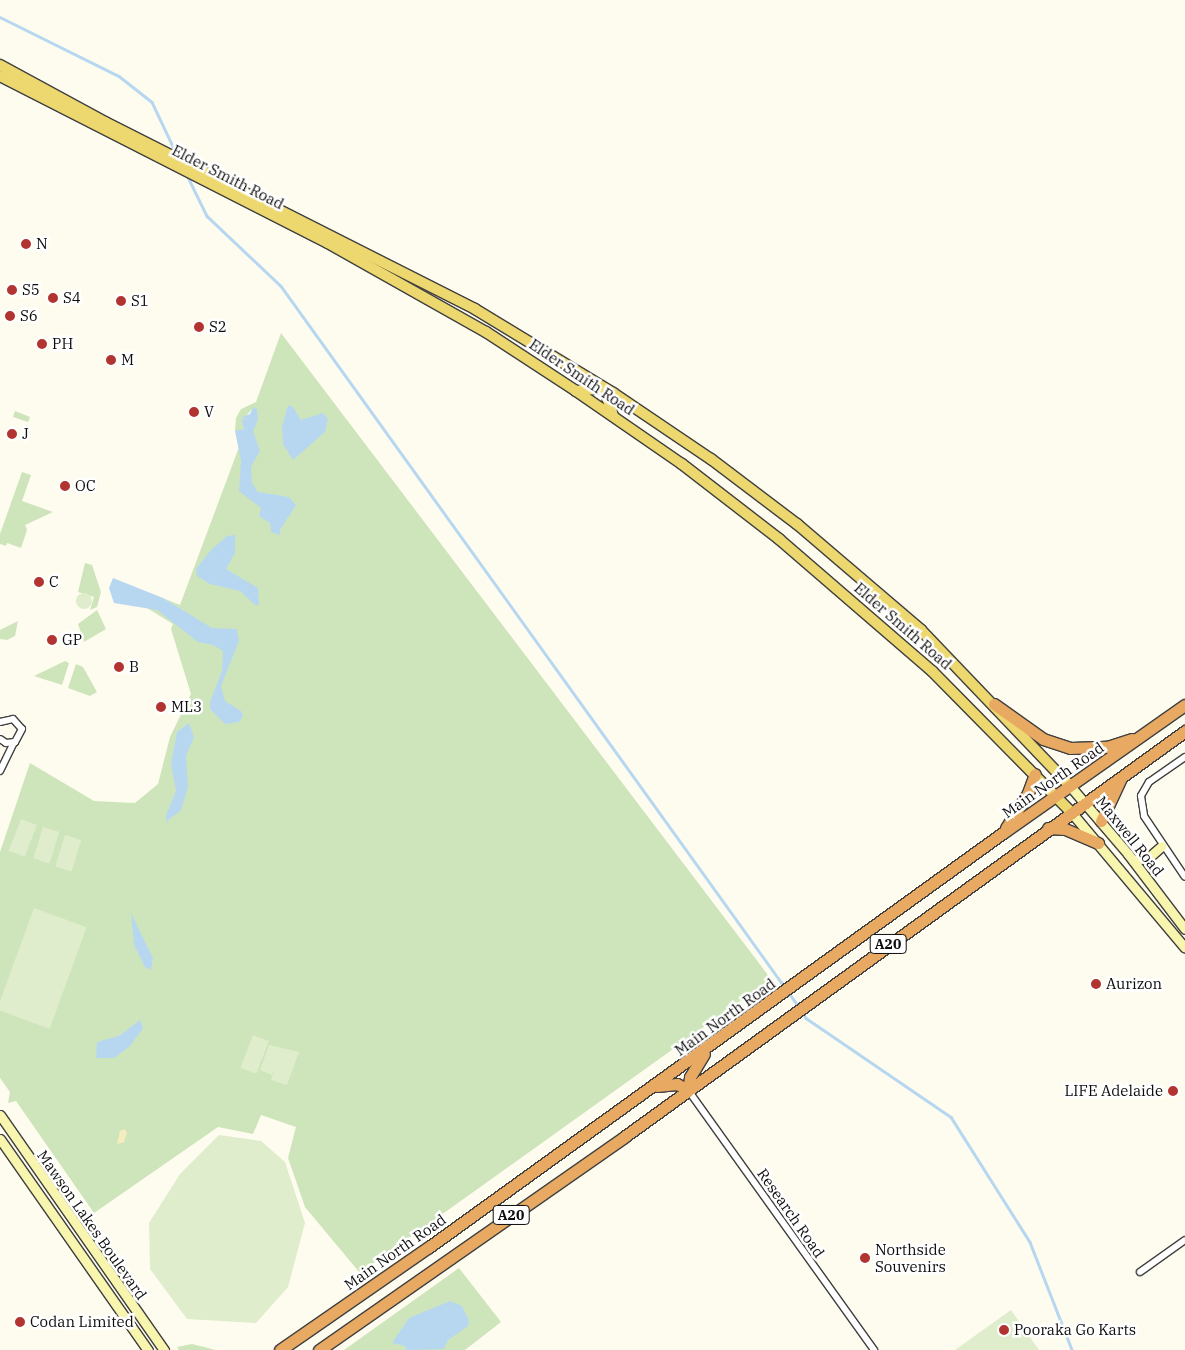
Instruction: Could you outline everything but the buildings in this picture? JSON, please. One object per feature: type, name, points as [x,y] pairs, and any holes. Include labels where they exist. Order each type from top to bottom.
[{"type":"highway","points":[[994,704],[1043,739],[1070,748],[1107,747],[1144,735]]},
{"type":"highway","name":"Main North Road","points":[[280,1350],[708,1048],[1004,832],[1185,705]]},
{"type":"highway","name":"A20","points":[[319,1350],[688,1090],[1048,828],[1185,731]]},
{"type":"highway","points":[[1004,832],[1028,793],[1036,774]]},
{"type":"highway","points":[[1101,821],[1122,776]]},
{"type":"highway","points":[[1048,828],[1065,829],[1098,843]]},
{"type":"highway","points":[[653,1087],[677,1084],[688,1090],[690,1077],[708,1048]]},
{"type":"main road","name":"Elder Smith Road","points":[[0,65],[168,153],[475,309],[604,388],[711,459],[797,524],[921,630],[994,704],[1070,786]]},
{"type":"main road","name":"Elder Smith Road","points":[[0,76],[328,243],[469,322],[613,416],[779,539],[932,671],[1036,774],[1071,812]]},
{"type":"main road","points":[[576,391],[604,388],[613,416]]},
{"type":"street","points":[[0,722],[14,719],[21,725],[22,734],[14,742],[0,771]]},
{"type":"street","points":[[0,739],[14,742]]},
{"type":"street","points":[[1185,757],[1149,782],[1141,796],[1144,816],[1162,846],[1185,878]]},
{"type":"street","name":"Maxwell Road","points":[[1070,786],[1133,860],[1185,929]]},
{"type":"street","name":"Maxwell Road","points":[[1071,812],[1185,948]]},
{"type":"street","points":[[1133,860],[1148,858],[1162,846]]},
{"type":"street","points":[[1146,901],[1158,893]]},
{"type":"street","name":"Research Road","points":[[688,1090],[874,1350]]},
{"type":"street","name":"Mawson Lakes Boulevard","points":[[0,1116],[164,1350]]},
{"type":"street","name":"Mawson Lakes Boulevard","points":[[0,1139],[148,1350]]},
{"type":"street","points":[[1140,1272],[1185,1240]]},
{"type":"green space","points":[[281,333],[771,979],[360,1273],[305,1207],[288,1158],[296,1127],[261,1115],[253,1134],[218,1127],[94,1213],[16,1101],[8,1103],[10,1092],[0,1078],[0,852],[30,763],[94,801],[135,803],[158,784],[170,737],[191,694],[171,629],[173,624],[142,605],[157,610],[173,621],[179,608],[163,598],[180,605],[254,407],[247,415],[244,429],[235,431],[236,418],[241,409],[256,402]]},
{"type":"green space","points":[[15,411],[30,417],[28,422],[13,417]]},
{"type":"green space","points":[[22,472],[31,475],[22,501],[53,512],[25,525],[27,530],[21,548],[7,543],[6,546],[0,544],[0,534]]},
{"type":"green space","points":[[85,563],[92,565],[101,592],[97,607],[90,610],[94,597],[78,592]]},
{"type":"green space","points":[[81,593],[87,593],[92,598],[90,607],[81,609],[76,604],[76,598]]},
{"type":"green space","points":[[97,610],[106,629],[84,642],[78,624]]},
{"type":"green space","points":[[18,621],[15,636],[7,640],[0,639],[0,630]]},
{"type":"green space","points":[[65,661],[69,663],[62,685],[34,676]]},
{"type":"green space","points":[[76,664],[83,667],[97,692],[90,696],[68,688]]},
{"type":"green space","points":[[21,819],[37,825],[25,857],[9,851]]},
{"type":"green space","points":[[43,827],[59,832],[50,864],[33,859]]},
{"type":"green space","points":[[65,835],[81,840],[72,872],[55,867]]},
{"type":"green space","points":[[34,908],[87,927],[50,1029],[0,1011],[0,1001]]},
{"type":"green space","points":[[253,1035],[269,1041],[256,1074],[240,1068]]},
{"type":"green space","points":[[269,1045],[299,1052],[287,1085],[271,1080],[277,1064],[272,1075],[260,1070]]},
{"type":"green space","points":[[219,1135],[261,1141],[285,1162],[305,1223],[288,1287],[256,1323],[187,1319],[150,1269],[149,1223],[180,1174]]},
{"type":"green space","points":[[459,1268],[501,1322],[465,1350],[344,1350]]},
{"type":"green space","name":"Pooraka Go Karts","points":[[1011,1310],[1039,1350],[955,1350]]},
{"type":"green space","points":[[192,1344],[216,1350],[179,1350],[177,1347]]},
{"type":"sand","points":[[125,1129],[127,1133],[124,1142],[117,1144],[120,1131]]},
{"type":"water","points":[[288,405],[293,407],[301,420],[323,413],[328,419],[325,432],[293,460],[283,444],[282,427]]},
{"type":"water","points":[[253,407],[257,409],[258,420],[253,431],[260,451],[251,467],[252,483],[258,492],[289,497],[296,505],[280,530],[280,535],[271,532],[270,523],[259,516],[261,508],[239,491],[241,461],[235,431],[244,429],[241,419],[246,420],[242,417],[250,414]]},
{"type":"water","points":[[235,535],[235,553],[226,569],[258,588],[259,605],[255,605],[240,591],[210,584],[197,576],[196,569],[211,550],[227,536]]},
{"type":"water","points":[[113,578],[163,598],[212,628],[237,629],[239,641],[221,686],[225,701],[241,711],[243,716],[239,722],[225,724],[210,709],[210,702],[222,671],[223,651],[213,645],[198,642],[157,610],[114,603],[109,588]]},
{"type":"water","points":[[189,723],[194,737],[186,756],[188,787],[181,810],[167,821],[167,827],[166,815],[176,791],[171,764],[177,732]]},
{"type":"water","points":[[131,913],[153,958],[151,970],[145,967],[134,945]]},
{"type":"water","points":[[140,1020],[143,1028],[130,1046],[114,1058],[96,1058],[97,1042],[119,1036]]},
{"type":"water","points":[[450,1301],[462,1306],[469,1320],[468,1326],[448,1340],[444,1349],[407,1350],[405,1346],[392,1343],[409,1318]]},
{"type":"waterway","points":[[0,17],[119,76],[152,102],[177,155]]},
{"type":"waterway","points":[[187,175],[207,216],[281,286],[784,986]]},
{"type":"waterway","points":[[789,993],[799,1007]]},
{"type":"waterway","points":[[802,1011],[806,1018],[951,1117],[1030,1242],[1072,1350]]},
{"type":"place","name":"N","points":[[26,244]]},
{"type":"place","name":"S5","points":[[12,290]]},
{"type":"place","name":"S4","points":[[53,298]]},
{"type":"place","name":"S1","points":[[121,301]]},
{"type":"place","name":"S6","points":[[10,316]]},
{"type":"place","name":"S2","points":[[199,327]]},
{"type":"place","name":"PH","points":[[42,344]]},
{"type":"place","name":"M","points":[[111,360]]},
{"type":"place","name":"V","points":[[194,412]]},
{"type":"place","name":"J","points":[[12,434]]},
{"type":"place","name":"OC","points":[[65,486]]},
{"type":"place","name":"C","points":[[39,582]]},
{"type":"place","name":"GP","points":[[52,640]]},
{"type":"place","name":"B","points":[[119,667]]},
{"type":"place","name":"ML3","points":[[161,707]]},
{"type":"place","name":"Aurizon","points":[[1096,984]]},
{"type":"place","name":"LIFE Adelaide","points":[[1173,1091]]},
{"type":"place","name":"Northside Souvenirs","points":[[865,1258]]},
{"type":"place","name":"Codan Limited","points":[[20,1322]]},
{"type":"place","name":"Pooraka Go Karts","points":[[1004,1330]]}]
